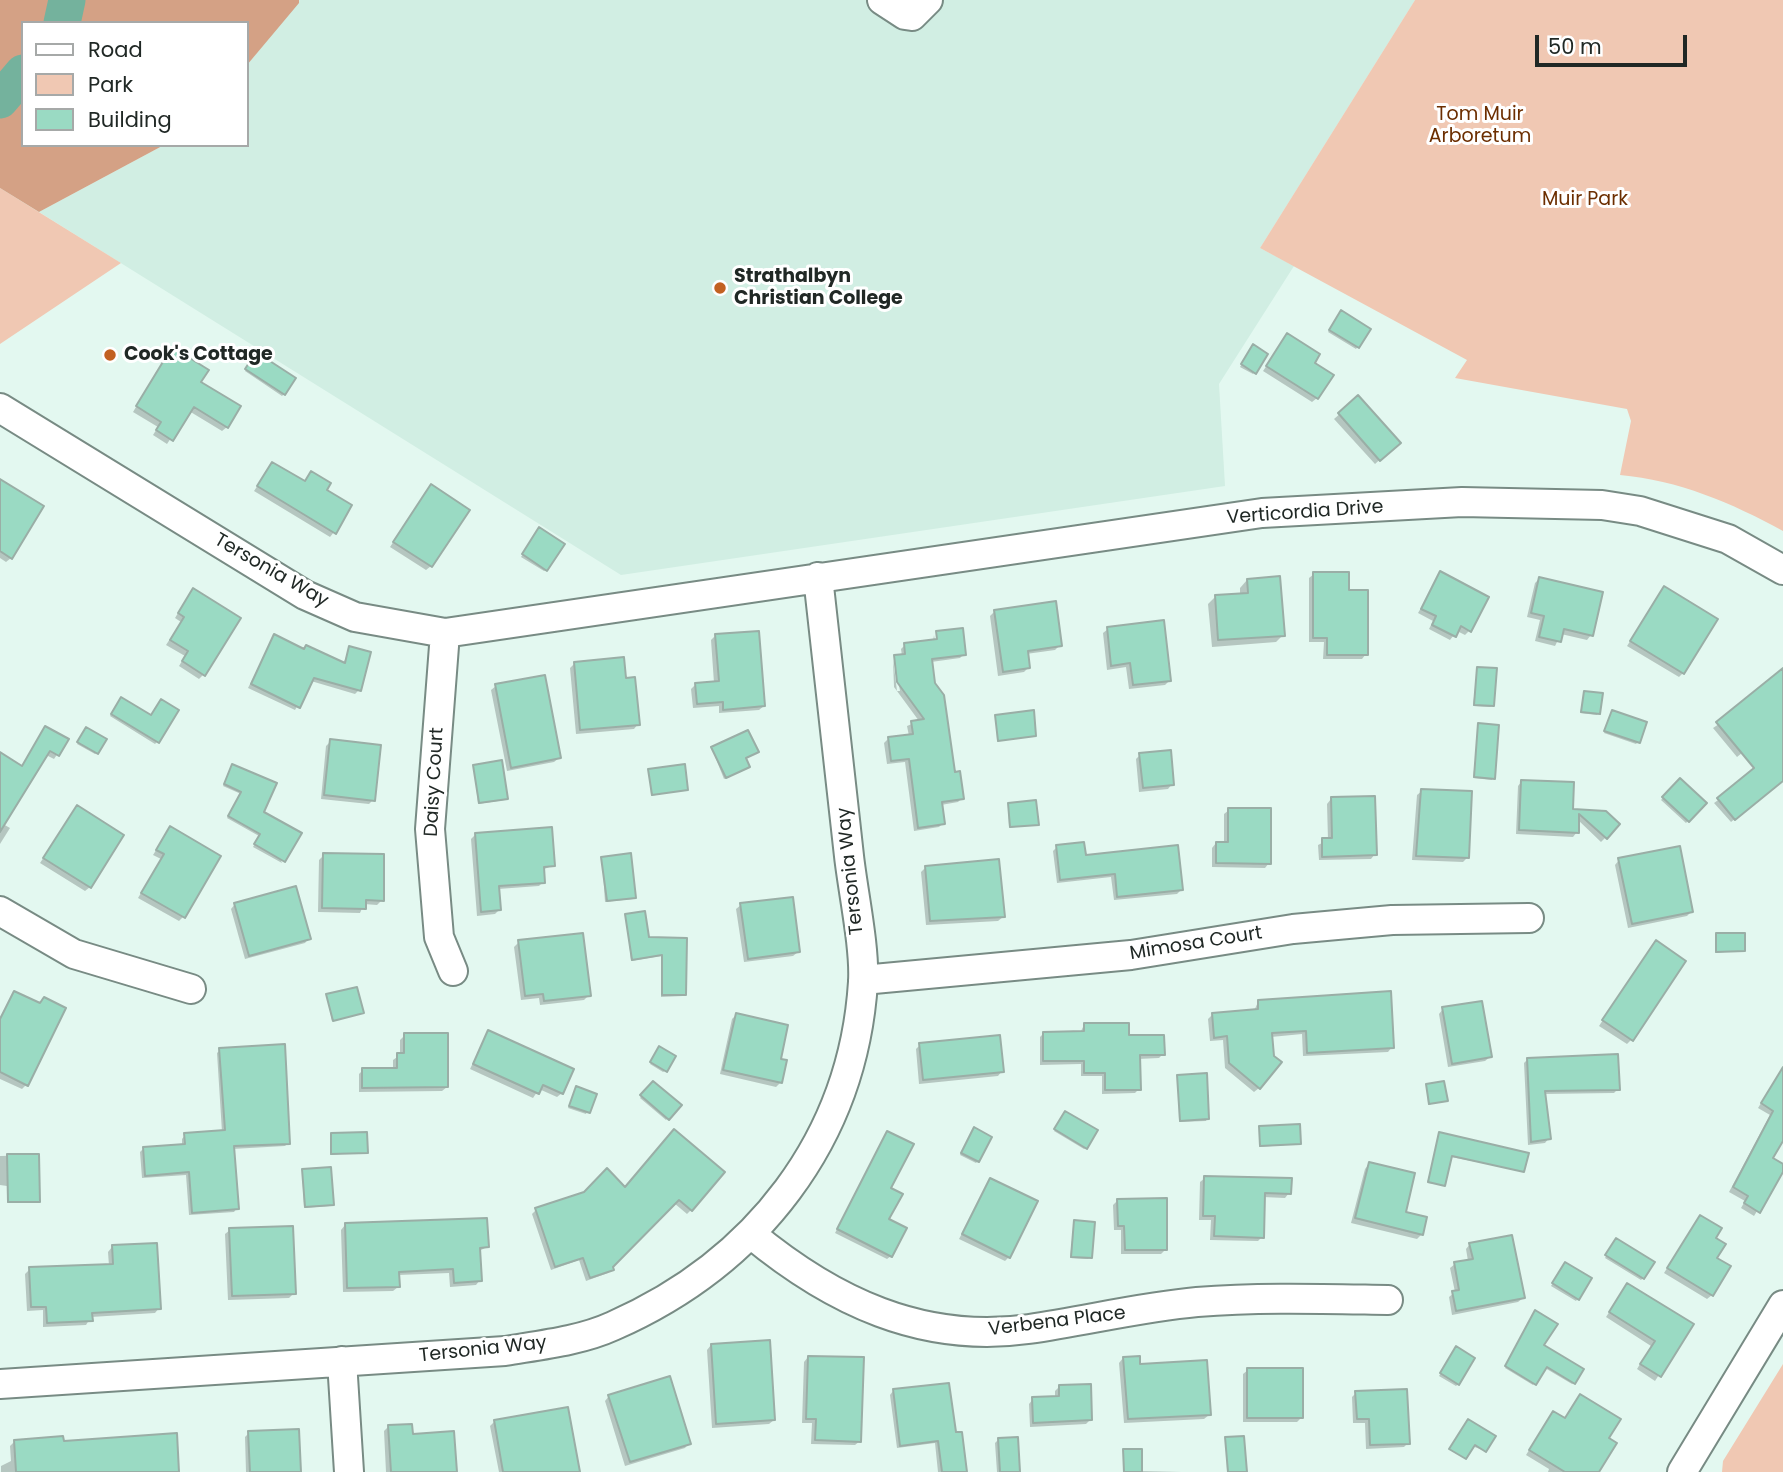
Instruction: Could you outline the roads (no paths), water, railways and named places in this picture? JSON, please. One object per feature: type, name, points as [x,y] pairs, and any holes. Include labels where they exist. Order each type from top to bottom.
[{"type":"street","points":[[882,0],[905,15],[912,16],[928,0]]},
{"type":"street","name":"Tersonia Way","points":[[0,408],[305,595],[355,617],[445,633],[818,577],[863,980],[851,1056],[836,1107],[812,1158],[751,1234],[719,1264],[676,1294],[611,1327],[554,1343],[505,1351],[0,1384]]},
{"type":"street","name":"Verticordia Drive","points":[[818,577],[1262,513],[1462,502],[1602,505],[1640,511],[1728,539],[1783,570]]},
{"type":"street","name":"Daisy Court","points":[[445,633],[430,828],[439,937],[453,971]]},
{"type":"street","points":[[0,911],[74,954],[191,989]]},
{"type":"street","name":"Mimosa Court","points":[[863,980],[1131,955],[1293,929],[1392,920],[1529,918]]},
{"type":"street","name":"Verbena Place","points":[[751,1234],[788,1264],[849,1301],[907,1322],[970,1332],[1025,1330],[1196,1302],[1388,1300]]},
{"type":"street","points":[[1682,1472],[1783,1305]]},
{"type":"street","points":[[342,1361],[349,1472]]},
{"type":"waterway","points":[[62,21],[67,0]]},
{"type":"waterway","points":[[0,100],[21,75]]},
{"type":"place","name":"Strathalbyn Christian College","points":[[720,288]]},
{"type":"place","name":"Cook's Cottage","points":[[110,355]]},
{"type":"park label","name":"Tom Muir Arboretum","points":[[1480,126]]},
{"type":"park label","name":"Muir Park","points":[[1585,200]]}]
